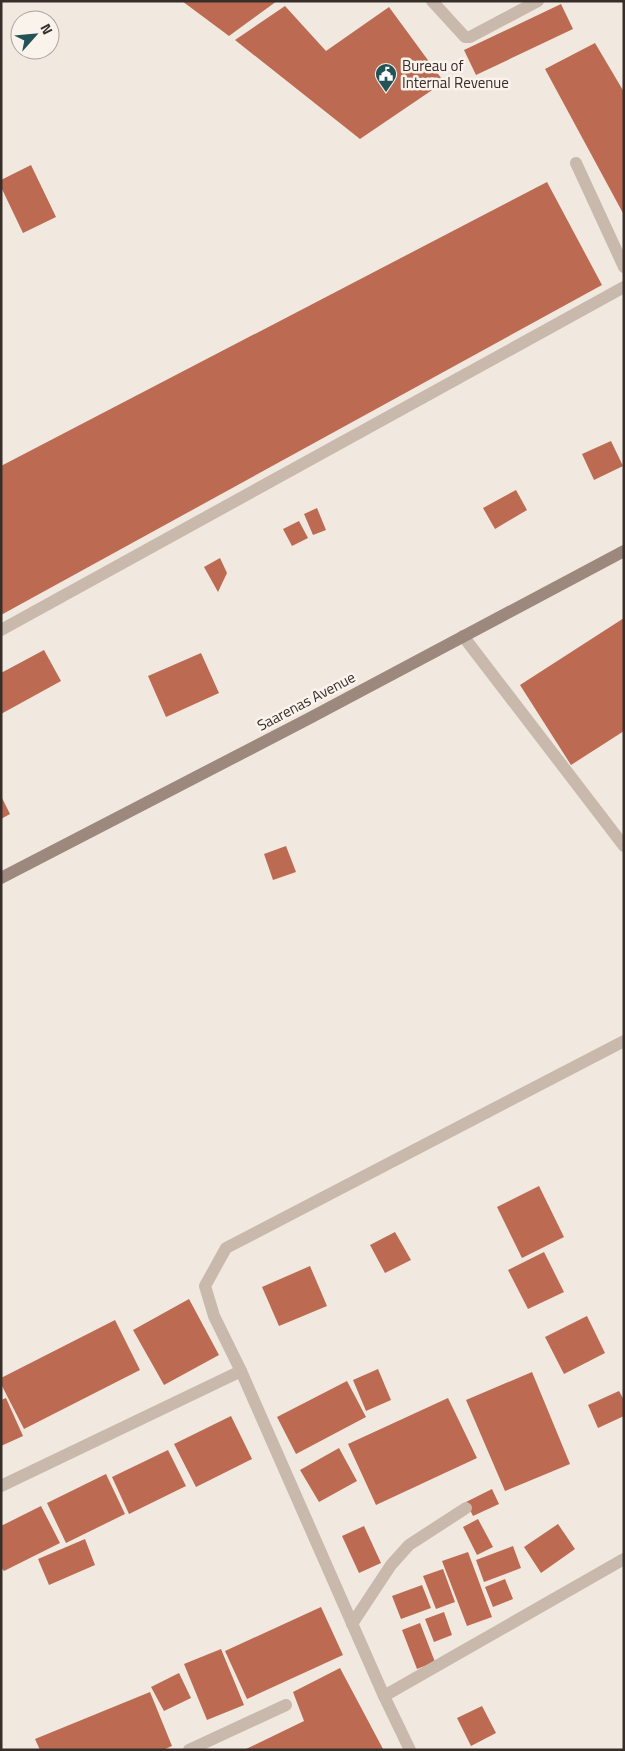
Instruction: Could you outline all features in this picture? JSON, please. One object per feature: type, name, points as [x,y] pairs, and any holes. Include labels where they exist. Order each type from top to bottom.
[{"type":"main road","name":"Saarenas Avenue","points":[[1,878],[624,551]]},
{"type":"street","points":[[432,1],[465,37],[538,1]]},
{"type":"street","points":[[576,163],[624,267]]},
{"type":"street","points":[[1,630],[624,286]]},
{"type":"street","points":[[463,636],[624,846]]},
{"type":"street","points":[[410,1750],[384,1696],[241,1371],[214,1316],[205,1286],[226,1248],[624,1041]]},
{"type":"street","points":[[1,1486],[241,1371]]},
{"type":"street","points":[[352,1624],[391,1565],[409,1545],[466,1508]]},
{"type":"street","points":[[384,1696],[624,1559]]},
{"type":"street","points":[[189,1750],[286,1705]]},
{"type":"building","points":[[182,1],[277,1],[229,36]]},
{"type":"building","points":[[561,4],[573,29],[476,75],[464,50]]},
{"type":"building","points":[[285,6],[326,51],[389,7],[444,82],[360,139],[235,40]]},
{"type":"building","points":[[595,43],[624,92],[624,215],[545,69]]},
{"type":"building","points":[[31,165],[56,217],[23,233],[1,187],[1,180]]},
{"type":"building","points":[[547,182],[602,285],[1,615],[1,466]]},
{"type":"building","points":[[611,441],[623,466],[594,480],[582,454]]},
{"type":"building","points":[[516,490],[527,510],[495,529],[483,508]]},
{"type":"building","points":[[317,508],[326,530],[313,535],[304,514]]},
{"type":"building","points":[[299,521],[308,538],[292,546],[283,529]]},
{"type":"building","points":[[220,558],[227,573],[218,592],[204,567]]},
{"type":"building","points":[[624,618],[624,731],[571,765],[520,685]]},
{"type":"building","points":[[44,650],[61,681],[1,714],[1,673]]},
{"type":"building","points":[[201,653],[219,693],[166,717],[148,676]]},
{"type":"building","points":[[1,796],[10,814],[1,819]]},
{"type":"building","points":[[286,846],[296,872],[273,880],[264,854]]},
{"type":"building","points":[[539,1186],[564,1237],[522,1258],[497,1207]]},
{"type":"building","points":[[395,1232],[411,1260],[385,1273],[370,1245]]},
{"type":"building","points":[[544,1252],[564,1292],[528,1309],[508,1270]]},
{"type":"building","points":[[310,1266],[327,1306],[279,1326],[262,1287]]},
{"type":"building","points":[[189,1299],[219,1355],[164,1385],[133,1330]]},
{"type":"building","points":[[587,1316],[605,1353],[564,1374],[545,1337]]},
{"type":"building","points":[[115,1320],[140,1370],[24,1429],[1,1384],[1,1378]]},
{"type":"building","points":[[378,1369],[391,1400],[366,1411],[353,1380]]},
{"type":"building","points":[[532,1372],[570,1464],[505,1491],[466,1400]]},
{"type":"building","points":[[347,1381],[366,1417],[296,1454],[277,1417]]},
{"type":"building","points":[[619,1391],[624,1400],[624,1416],[598,1428],[588,1405]]},
{"type":"building","points":[[6,1398],[23,1436],[1,1446],[1,1400]]},
{"type":"building","points":[[448,1398],[477,1458],[376,1505],[348,1444]]},
{"type":"building","points":[[231,1416],[252,1459],[196,1487],[174,1444]]},
{"type":"building","points":[[339,1448],[357,1481],[319,1502],[300,1470]]},
{"type":"building","points":[[168,1450],[186,1486],[129,1514],[112,1477]]},
{"type":"building","points":[[106,1474],[125,1514],[66,1543],[47,1503]]},
{"type":"building","points":[[492,1489],[499,1504],[473,1516],[466,1502]]},
{"type":"building","points":[[41,1506],[60,1543],[4,1571],[1,1567],[1,1526]]},
{"type":"building","points":[[478,1519],[493,1547],[477,1555],[463,1527]]},
{"type":"building","points":[[558,1524],[575,1549],[541,1573],[524,1547]]},
{"type":"building","points":[[364,1526],[381,1563],[359,1573],[342,1536]]},
{"type":"building","points":[[85,1539],[95,1565],[49,1585],[38,1559]]},
{"type":"building","points":[[513,1546],[521,1568],[484,1582],[476,1560]]},
{"type":"building","points":[[468,1552],[492,1617],[467,1626],[442,1561]]},
{"type":"building","points":[[443,1569],[455,1602],[436,1609],[423,1576]]},
{"type":"building","points":[[505,1579],[513,1599],[493,1607],[485,1587]]},
{"type":"building","points":[[422,1585],[431,1608],[401,1619],[392,1596]]},
{"type":"building","points":[[321,1607],[343,1655],[247,1699],[225,1651]]},
{"type":"building","points":[[444,1612],[452,1635],[434,1642],[425,1619]]},
{"type":"building","points":[[420,1623],[435,1662],[417,1669],[402,1630]]},
{"type":"building","points":[[221,1649],[244,1705],[207,1720],[184,1664]]},
{"type":"building","points":[[340,1668],[383,1749],[244,1750],[304,1721],[293,1692]]},
{"type":"building","points":[[179,1673],[191,1698],[164,1711],[151,1687]]},
{"type":"building","points":[[150,1692],[172,1746],[163,1750],[40,1750],[35,1739]]},
{"type":"building","points":[[482,1706],[496,1733],[471,1746],[457,1718]]},
{"type":"place","name":"Bureau of Internal Revenue","points":[[386,93]]}]
